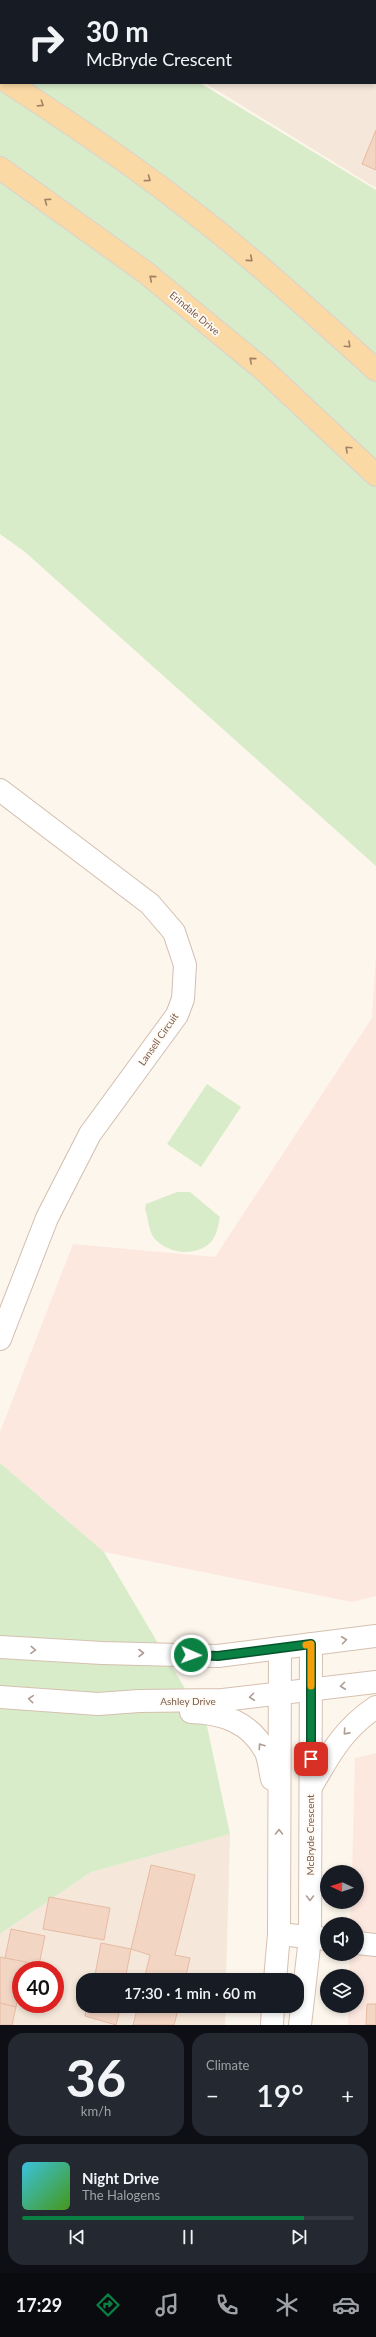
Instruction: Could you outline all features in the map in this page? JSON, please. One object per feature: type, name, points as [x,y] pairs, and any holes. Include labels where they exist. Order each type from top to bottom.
[{"type":"main road","points":[[11,84],[60,116],[185,206],[307,307],[376,370]]},
{"type":"main road","name":"Erindale Drive","points":[[0,168],[145,272],[265,371],[376,475]]},
{"type":"street","name":"Lansell Circuit","points":[[0,790],[150,904],[174,932],[185,965],[183,999],[177,1015],[90,1134],[47,1218],[0,1339]]},
{"type":"street","points":[[0,1648],[66,1652],[218,1656],[376,1636]]},
{"type":"street","name":"McBryde Crescent","points":[[300,2025],[318,1938],[310,1789],[311,1644]]},
{"type":"street","points":[[276,1973],[279,1934],[280,1648]]},
{"type":"street","name":"Ashley Drive","points":[[0,1697],[98,1704],[139,1701],[223,1700],[376,1682]]},
{"type":"street","points":[[139,1701],[173,1712],[212,1713],[236,1722],[251,1731],[266,1753],[280,1809]]},
{"type":"street","points":[[310,1789],[335,1745],[358,1719],[376,1707]]},
{"type":"street","points":[[279,1934],[318,1938]]},
{"type":"street","points":[[364,1943],[376,1944]]},
{"type":"street","points":[[272,2025],[273,2013]]},
{"type":"shaded area","points":[[207,84],[376,84],[376,188]]},
{"type":"shaded area","points":[[376,956],[376,1596],[352,1602],[104,1552],[0,1463],[0,1432],[73,1244],[215,1257],[372,1018]]},
{"type":"shaded area","points":[[376,1753],[376,2025],[348,2025],[348,2013],[364,2013],[364,1969],[349,1969],[350,1961],[364,1961],[364,1917],[350,1917],[351,1909],[364,1909],[364,1865],[352,1865],[355,1758]]},
{"type":"shaded area","points":[[230,1834],[226,1973],[76,1973],[76,2013],[226,2013],[225,2025],[0,2025],[0,1934],[91,1872]]},
{"type":"green space","points":[[0,84],[202,84],[376,190],[376,866],[25,552],[0,534]]},
{"type":"green space","points":[[207,1084],[241,1107],[201,1167],[167,1144]]},
{"type":"green space","points":[[177,1192],[190,1192],[220,1217],[214,1237],[210,1243],[204,1247],[189,1252],[181,1252],[166,1248],[154,1238],[151,1232],[145,1209],[146,1204]]},
{"type":"green space","points":[[0,1463],[104,1552],[207,1726],[230,1834],[91,1872],[0,1934]]},
{"type":"building","points":[[376,130],[376,170],[362,164]]},
{"type":"building","points":[[151,1865],[195,1875],[175,1955],[190,1958],[187,1973],[146,1973],[150,1955],[131,1949]]},
{"type":"building","points":[[49,1897],[110,1908],[104,1940],[43,1929]]},
{"type":"building","points":[[11,1929],[45,1936],[40,1961],[20,1961],[5,1958]]},
{"type":"building","points":[[101,1943],[131,1949],[126,1973],[95,1973]]},
{"type":"building","points":[[0,1957],[21,1961],[12,1961],[12,2006],[0,2003]]},
{"type":"building","points":[[0,2003],[12,2006],[12,2013],[15,2013],[12,2025],[0,2025]]},
{"type":"building","points":[[367,2004],[376,2004],[376,2025],[366,2025]]},
{"type":"building","points":[[86,2013],[119,2013],[116,2025],[85,2016]]},
{"type":"building","points":[[136,2013],[177,2013],[174,2025],[133,2025]]},
{"type":"slow traffic","points":[[306,1645],[311,1644],[311,1686]]},
{"type":"route","points":[[191,1655],[218,1656],[311,1644],[311,1759]]}]
